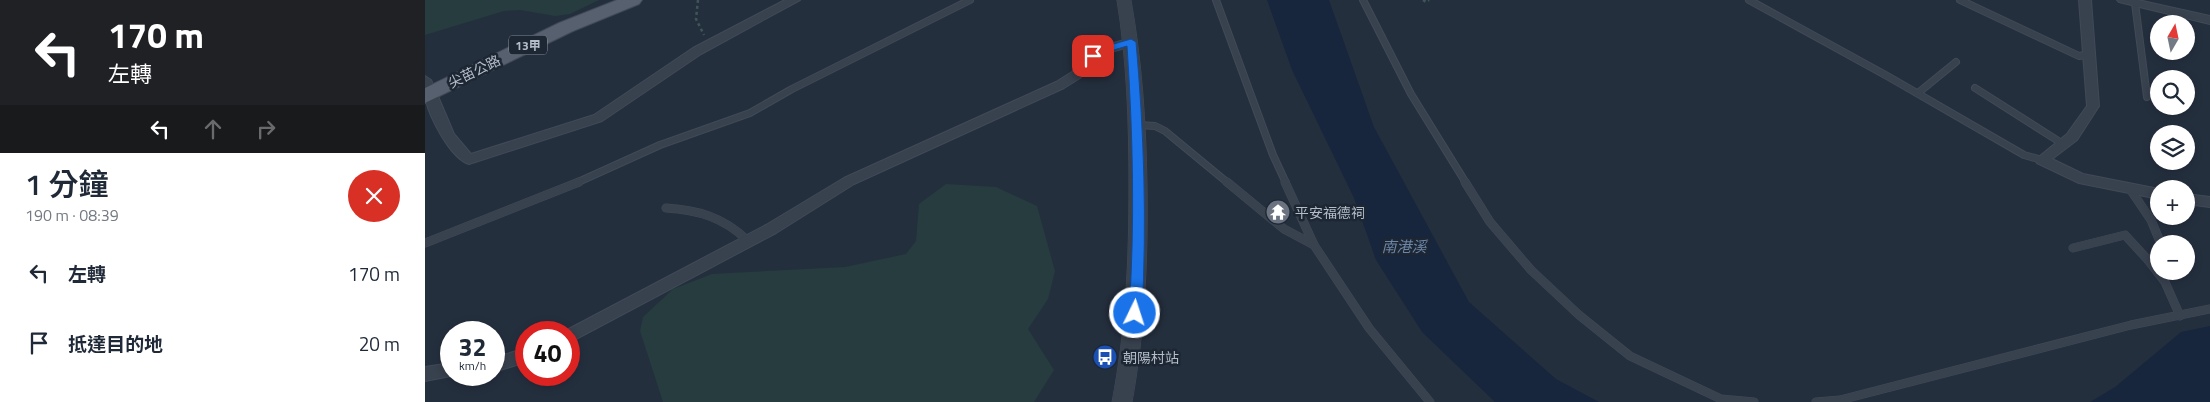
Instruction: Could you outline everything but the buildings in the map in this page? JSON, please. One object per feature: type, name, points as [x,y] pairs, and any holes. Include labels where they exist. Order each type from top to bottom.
[{"type":"main road","name":"尖苗公路","points":[[426,88],[556,23],[613,0]]},
{"type":"main road","name":"尖苗公路","points":[[426,88],[633,0]]},
{"type":"street","points":[[426,88],[460,154],[469,159],[598,118],[697,51],[793,0]]},
{"type":"street","points":[[1122,402],[1135,313],[1139,252],[1138,125],[1131,42],[1124,0]]},
{"type":"street","points":[[2085,0],[2093,106],[2072,137],[2042,160],[2079,178],[2150,192]]},
{"type":"street","points":[[2129,1],[2210,20]]},
{"type":"street","points":[[580,329],[771,229],[849,181],[1060,85],[1075,75],[1093,56],[1103,50],[1131,42]]},
{"type":"street","points":[[2195,200],[2210,202]]},
{"type":"street","points":[[425,374],[440,372]]},
{"type":"lane","points":[[425,243],[556,192],[660,145],[749,113],[970,0]]},
{"type":"lane","points":[[1216,0],[1273,155],[1314,245],[1369,328],[1430,402]]},
{"type":"lane","points":[[1363,0],[1411,94],[1490,222],[1531,270],[1579,315],[1630,356],[1721,399],[1755,402]]},
{"type":"lane","points":[[1749,0],[1918,93],[2024,155],[2042,160]]},
{"type":"lane","points":[[1960,0],[2079,56],[2090,54]]},
{"type":"lane","points":[[2129,1],[2147,97]]},
{"type":"lane","points":[[1918,93],[1956,62]]},
{"type":"lane","points":[[1975,88],[2063,144]]},
{"type":"lane","points":[[1138,125],[1155,126],[1165,131],[1284,229],[1314,245]]},
{"type":"lane","points":[[2130,189],[2151,220],[2157,235]]},
{"type":"lane","points":[[666,208],[691,209],[715,216],[734,226],[747,240]]},
{"type":"lane","points":[[2073,248],[2125,235],[2165,282],[2180,316]]},
{"type":"lane","points":[[1816,402],[1840,400],[2131,325],[2210,309]]},
{"type":"path","points":[[698,0],[695,11],[699,30],[711,44]]},
{"type":"path","points":[[1423,0],[1429,0]]},
{"type":"green space","points":[[425,0],[599,0],[570,14],[555,16],[520,10],[504,11],[425,35]]},
{"type":"green space","points":[[946,184],[996,187],[1037,206],[1055,271],[1048,299],[1028,329],[1054,370],[1034,402],[663,402],[640,331],[643,317],[673,289],[712,274],[845,267],[906,254],[916,241],[919,204]]},
{"type":"water","name":"南港溪","points":[[1267,0],[1329,0],[1374,127],[1469,302],[1556,379],[1599,402],[1495,402],[1422,332],[1376,260],[1354,198],[1292,70]]},
{"type":"water","points":[[2210,326],[2210,402],[2090,402],[2115,387],[2181,332]]},
{"type":"place","name":"平安福德祠","points":[[1278,212]]},
{"type":"place","name":"朝陽村站","points":[[1105,357]]},
{"type":"route","points":[[1093,56],[1103,50],[1131,42],[1138,125],[1139,252],[1135,313]]}]
